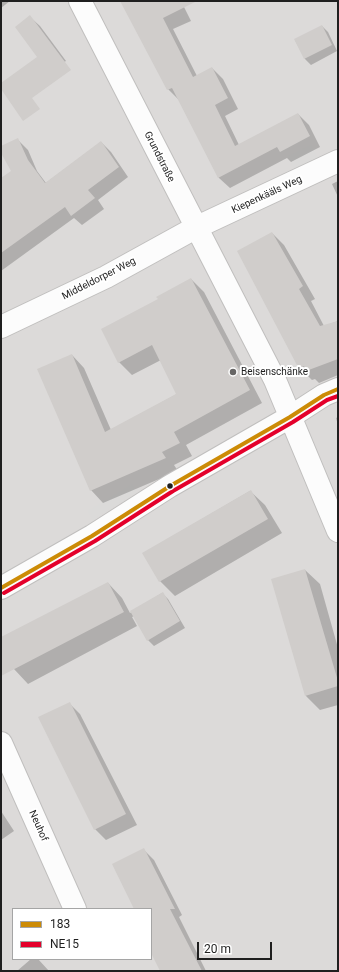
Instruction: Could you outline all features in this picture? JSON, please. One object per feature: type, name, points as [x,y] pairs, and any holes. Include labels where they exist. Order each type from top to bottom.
[{"type":"street","name":"Grundstraße","points":[[80,1],[195,228],[275,380],[338,531]]},
{"type":"street","name":"Kiepenkääls Weg","points":[[195,228],[338,161]]},
{"type":"street","name":"Middeldorper Weg","points":[[1,327],[106,277],[195,228]]},
{"type":"street","points":[[1,588],[92,536],[170,486],[290,417],[324,395],[338,389]]},
{"type":"street","name":"Neuhof","points":[[1,744],[75,908]]},
{"type":"shaded area","points":[[1,1],[338,1],[338,971],[1,971]]},
{"type":"shaded area","points":[[311,145],[318,159],[294,170],[288,156]]},
{"type":"shaded area","points":[[133,484],[137,492],[93,520],[88,511]]},
{"type":"building","points":[[120,1],[197,1],[163,18],[193,77],[212,67],[228,98],[215,105],[235,146],[298,113],[310,136],[280,152],[277,147],[218,178],[172,88],[167,90]]},
{"type":"building","points":[[30,15],[71,70],[32,98],[40,109],[23,121],[1,89],[1,83],[37,57],[15,27]]},
{"type":"building","points":[[322,25],[332,45],[304,59],[294,39]]},
{"type":"building","points":[[18,138],[28,160],[45,183],[101,141],[119,167],[88,190],[95,198],[71,216],[65,207],[1,253],[1,178],[11,171],[1,153],[1,146]]},
{"type":"building","points":[[272,232],[303,286],[299,289],[320,326],[338,321],[338,359],[306,371],[304,366],[299,369],[237,251]]},
{"type":"building","points":[[191,278],[250,390],[174,432],[180,443],[162,452],[166,458],[90,491],[37,369],[72,354],[105,432],[176,394],[152,345],[118,363],[101,329],[158,299],[156,297]]},
{"type":"building","points":[[251,490],[268,519],[159,582],[142,553]]},
{"type":"building","points":[[305,569],[338,681],[338,686],[305,696],[271,579]]},
{"type":"building","points":[[108,582],[124,612],[1,676],[1,637]]},
{"type":"building","points":[[163,592],[180,621],[147,641],[130,611]]},
{"type":"building","points":[[70,702],[126,814],[94,830],[38,717]]},
{"type":"building","points":[[144,848],[175,909],[170,909],[202,971],[160,971],[152,955],[152,908],[134,908],[112,864]]},
{"type":"transit line","name":"183","points":[[1,588],[92,536],[170,486],[290,417],[324,395],[338,389]]},
{"type":"transit line","name":"NE15","points":[[4,593],[95,541],[173,491],[293,422],[327,400],[338,396]]},
{"type":"place","name":"Beisenschänke","points":[[233,372]]}]
